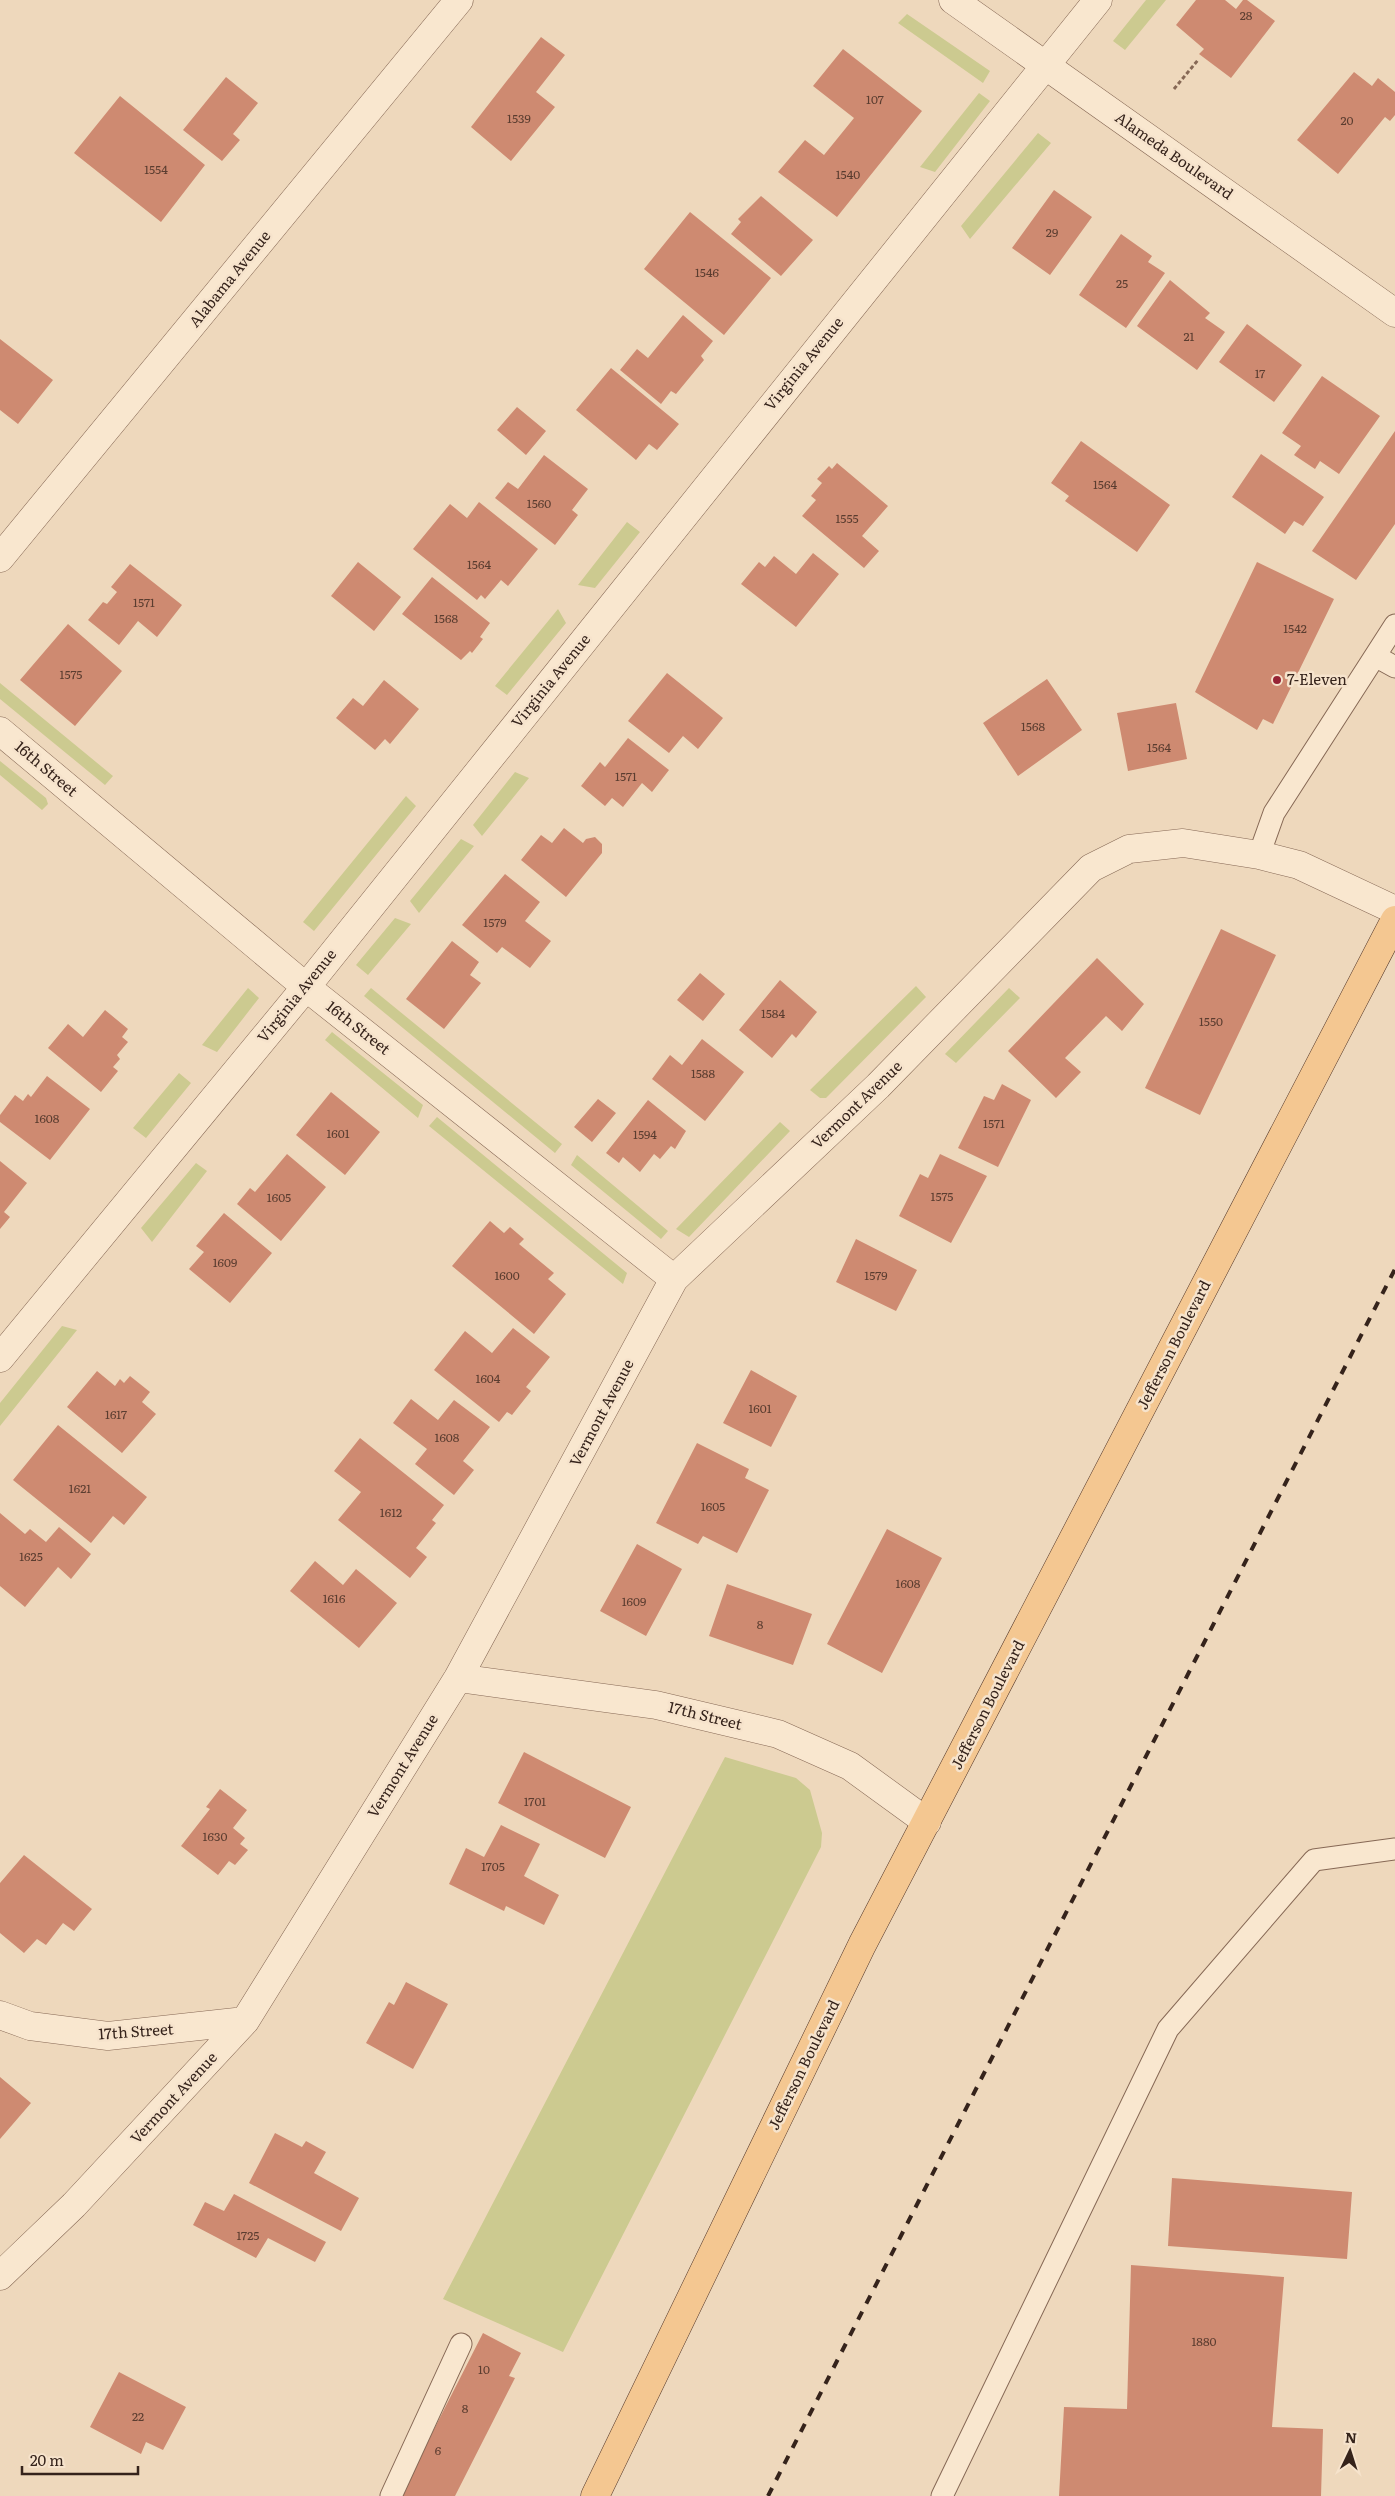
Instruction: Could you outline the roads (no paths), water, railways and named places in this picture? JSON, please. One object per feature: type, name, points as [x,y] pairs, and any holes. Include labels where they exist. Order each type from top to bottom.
[{"type":"main road","name":"Jefferson Boulevard","points":[[595,2496],[858,1954],[1395,920]]},
{"type":"street","name":"Alabama Avenue","points":[[0,558],[460,0]]},
{"type":"street","name":"Alameda Boulevard","points":[[953,0],[1395,313]]},
{"type":"street","name":"Virginia Avenue","points":[[0,1358],[306,986],[1044,64],[1098,0]]},
{"type":"street","name":"16th Street","points":[[0,731],[306,986],[674,1279]]},
{"type":"street","name":"Vermont Avenue","points":[[0,2276],[74,2205],[245,2021],[458,1678],[674,1279],[878,1086],[1091,868],[1129,849],[1183,843],[1259,855],[1299,865],[1395,910]]},
{"type":"street","name":"17th Street","points":[[458,1678],[656,1704],[778,1734],[850,1766],[927,1822]]},
{"type":"street","name":"17th Street","points":[[0,2015],[30,2026],[108,2036],[245,2021]]},
{"type":"lane","points":[[1259,855],[1274,813],[1395,625]]},
{"type":"lane","points":[[1375,656],[1395,667]]},
{"type":"lane","points":[[942,2496],[1168,2029],[1314,1860],[1395,1849]]},
{"type":"lane","points":[[391,2496],[461,2344]]},
{"type":"railway","points":[[768,2496],[1395,1269]]},
{"type":"place","name":"7-Eleven","points":[[1277,680]]}]
